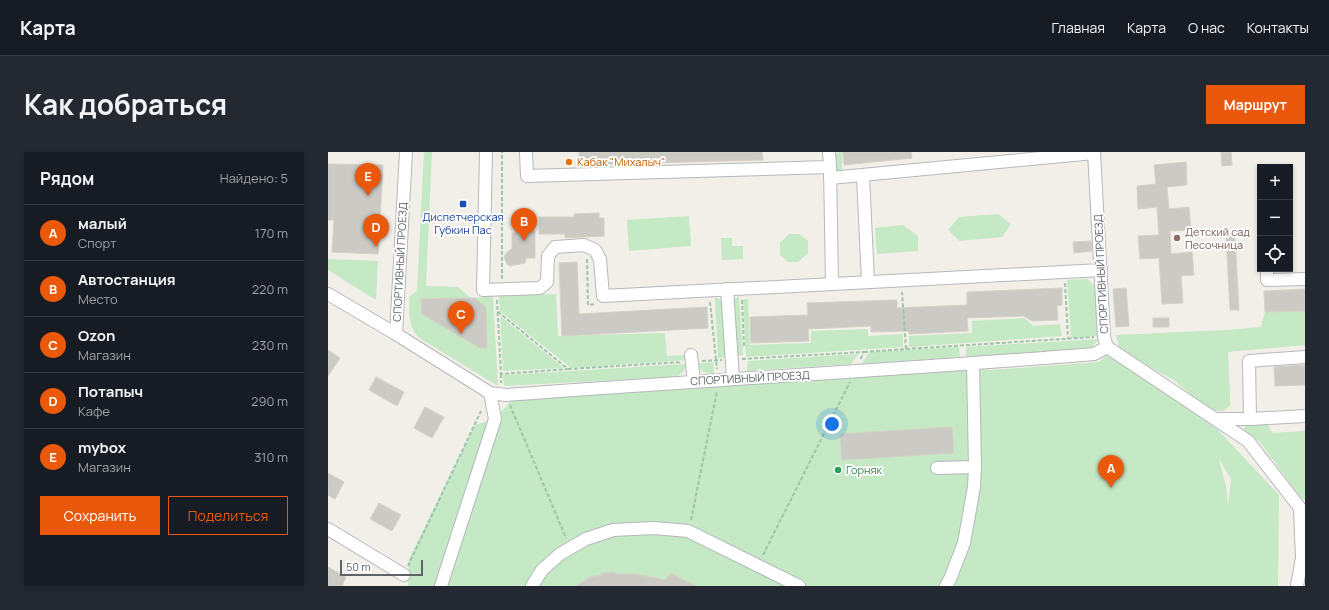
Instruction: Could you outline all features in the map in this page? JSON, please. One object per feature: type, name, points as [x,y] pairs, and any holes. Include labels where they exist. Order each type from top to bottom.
[{"type":"street","name":"СПОРТИВНЫЙ ПРОЕЗД","points":[[406,152],[396,334],[490,393],[506,395],[694,381],[973,364],[1094,354],[1105,342],[1094,153]]},
{"type":"street","points":[[486,152],[483,290],[540,288],[547,282],[548,256],[554,247],[584,245],[595,250],[600,259],[603,296],[1101,270]]},
{"type":"street","points":[[526,152],[527,176],[830,173],[864,176],[1094,153]]},
{"type":"street","points":[[829,152],[832,284]]},
{"type":"street","points":[[864,176],[868,282]]},
{"type":"street","points":[[1267,272],[1267,280],[1305,279]]},
{"type":"street","points":[[727,290],[733,379]]},
{"type":"street","points":[[328,294],[396,334]]},
{"type":"street","points":[[1105,342],[1248,441],[1302,508],[1303,558],[1297,586]]},
{"type":"street","points":[[1250,419],[1249,361],[1305,357]]},
{"type":"street","points":[[691,358],[694,381]]},
{"type":"street","points":[[946,586],[964,543],[974,487],[973,364]]},
{"type":"street","points":[[441,586],[495,419],[490,393]]},
{"type":"street","points":[[1216,419],[1305,416]]},
{"type":"street","points":[[936,468],[975,467]]},
{"type":"street","points":[[532,586],[542,570],[560,554],[586,539],[613,530],[654,528],[688,531],[799,586]]},
{"type":"street","points":[[328,529],[404,575]]},
{"type":"path","points":[[502,152],[502,289],[497,297],[501,374],[691,358],[715,360],[1068,339],[1105,342]]},
{"type":"path","points":[[1064,272],[1068,339]]},
{"type":"path","points":[[902,287],[906,349]]},
{"type":"path","points":[[688,531],[719,380],[715,360],[709,290]]},
{"type":"path","points":[[742,295],[744,351]]},
{"type":"path","points":[[497,311],[568,369]]},
{"type":"path","points":[[758,565],[864,352]]},
{"type":"path","points":[[404,575],[490,393]]},
{"type":"path","points":[[506,395],[570,547]]},
{"type":"green space","points":[[424,152],[432,152],[426,286],[458,287],[471,298],[493,296],[498,386],[421,339],[413,330],[411,325],[409,297],[417,291]]},
{"type":"green space","points":[[842,152],[842,173],[839,173],[836,170],[833,156]]},
{"type":"green space","points":[[998,214],[1011,224],[1002,237],[959,241],[948,230],[959,217]]},
{"type":"green space","points":[[689,216],[691,246],[629,251],[627,220]]},
{"type":"green space","points":[[903,225],[918,236],[918,251],[877,254],[875,228]]},
{"type":"green space","points":[[789,234],[799,234],[808,241],[808,253],[798,262],[788,262],[780,255],[780,243]]},
{"type":"green space","points":[[721,238],[732,238],[732,246],[743,246],[743,259],[722,260]]},
{"type":"green space","points":[[328,259],[378,261],[376,300],[328,270]]},
{"type":"green space","points":[[1087,279],[1095,286],[1098,336],[1071,338],[1067,280]]},
{"type":"green space","points":[[556,294],[558,336],[665,333],[667,356],[685,355],[686,360],[571,368],[500,311],[499,296]]},
{"type":"green space","points":[[739,297],[743,355],[735,356],[733,300]]},
{"type":"green space","points":[[715,298],[718,298],[723,305],[727,357],[718,358]]},
{"type":"green space","points":[[743,299],[748,299],[750,345],[811,343],[811,331],[868,329],[868,336],[903,334],[903,347],[746,357]]},
{"type":"green space","points":[[1305,311],[1305,345],[1228,352],[1230,406],[1223,411],[1209,410],[1174,380],[1120,351],[1116,335],[1261,327],[1265,312]]},
{"type":"green space","points":[[500,316],[564,368],[503,371]]},
{"type":"green space","points":[[1025,318],[1033,326],[1060,324],[1062,336],[909,347],[909,336],[972,333],[972,321]]},
{"type":"green space","points":[[1099,339],[1090,349],[1086,350],[966,357],[966,347]]},
{"type":"green space","points":[[959,347],[960,357],[862,364],[869,352]]},
{"type":"green space","name":"Горняк","points":[[1109,353],[1217,429],[1279,495],[1278,586],[408,586],[409,559],[475,425],[495,419],[513,399],[845,378],[861,375],[957,368],[991,370],[1099,362]],"holes":[[[1219,459],[1231,479],[1228,505],[1226,486]]]},
{"type":"green space","points":[[858,354],[851,364],[747,371],[748,361]]},
{"type":"green space","points":[[713,362],[714,374],[704,372],[699,369],[696,364]]},
{"type":"green space","points":[[686,364],[685,369],[679,375],[674,377],[504,386],[503,375]]},
{"type":"green space","points":[[1247,423],[1267,424],[1273,433],[1305,431],[1305,500],[1300,497],[1260,442],[1244,431]]},
{"type":"building","points":[[579,152],[762,152],[763,160],[579,165]]},
{"type":"building","points":[[843,152],[911,152],[912,158],[844,165]]},
{"type":"building","points":[[1221,152],[1231,152],[1232,165],[1222,166]]},
{"type":"building","points":[[1186,162],[1187,185],[1167,187],[1169,209],[1189,207],[1191,230],[1170,231],[1171,254],[1192,252],[1194,275],[1181,276],[1183,303],[1162,304],[1159,258],[1140,259],[1138,236],[1159,235],[1157,207],[1138,209],[1137,186],[1156,184],[1154,165]]},
{"type":"building","points":[[328,164],[383,165],[378,254],[332,252],[334,220],[328,220]]},
{"type":"building","points":[[599,213],[599,218],[604,218],[604,236],[565,238],[565,234],[539,234],[539,217],[574,217],[574,214]]},
{"type":"building","points":[[521,220],[535,231],[535,258],[526,258],[525,263],[510,266],[507,264],[504,257],[508,251],[512,249],[512,233],[516,233],[516,223]]},
{"type":"building","points":[[1226,236],[1235,236],[1239,310],[1230,310]]},
{"type":"building","points":[[1091,241],[1092,251],[1074,253],[1073,242]]},
{"type":"building","points":[[577,262],[579,314],[707,307],[708,328],[562,336],[559,263]]},
{"type":"building","points":[[1062,288],[1062,305],[1057,306],[1058,320],[1032,321],[1024,316],[967,318],[968,331],[909,334],[909,331],[871,332],[871,326],[808,329],[809,341],[751,343],[750,317],[808,315],[807,303],[897,300],[897,308],[967,305],[967,292]]},
{"type":"building","points":[[1126,288],[1129,326],[1116,327],[1113,289]]},
{"type":"building","points":[[1305,289],[1305,311],[1265,312],[1264,291]]},
{"type":"building","points":[[475,298],[486,308],[487,348],[480,348],[422,314],[421,299]]},
{"type":"building","points":[[1153,318],[1169,318],[1169,327],[1153,327]]},
{"type":"building","points":[[328,350],[340,358],[328,376]]},
{"type":"building","points":[[1305,365],[1305,385],[1275,386],[1274,367]]},
{"type":"building","points":[[376,377],[404,392],[397,406],[369,390]]},
{"type":"building","points":[[425,407],[444,417],[432,438],[414,428]]},
{"type":"building","points":[[952,427],[954,453],[842,460],[840,434]]},
{"type":"building","points":[[328,473],[344,482],[335,499],[328,495]]},
{"type":"building","points":[[379,503],[401,515],[392,531],[370,519]]},
{"type":"building","points":[[328,567],[346,577],[342,586],[328,586]]},
{"type":"building","points":[[615,572],[615,574],[634,574],[666,580],[670,573],[696,586],[576,586],[590,577],[602,575],[602,573]]},
{"type":"place","name":"Кабак \"Михалыч\"","points":[[569,162]]},
{"type":"place","name":"mybox","points":[[368,196]]},
{"type":"place","name":"Диспетчерская Губкин Пас","points":[[463,204]]},
{"type":"place","name":"Детский сад Песочница","points":[[1177,238]]},
{"type":"place","name":"Автостанция","points":[[524,241]]},
{"type":"place","name":"Потапыч","points":[[376,247]]},
{"type":"place","name":"Ozon","points":[[461,334]]},
{"type":"place","name":"Горняк","points":[[838,470]]},
{"type":"place","name":"малый","points":[[1111,488]]}]
